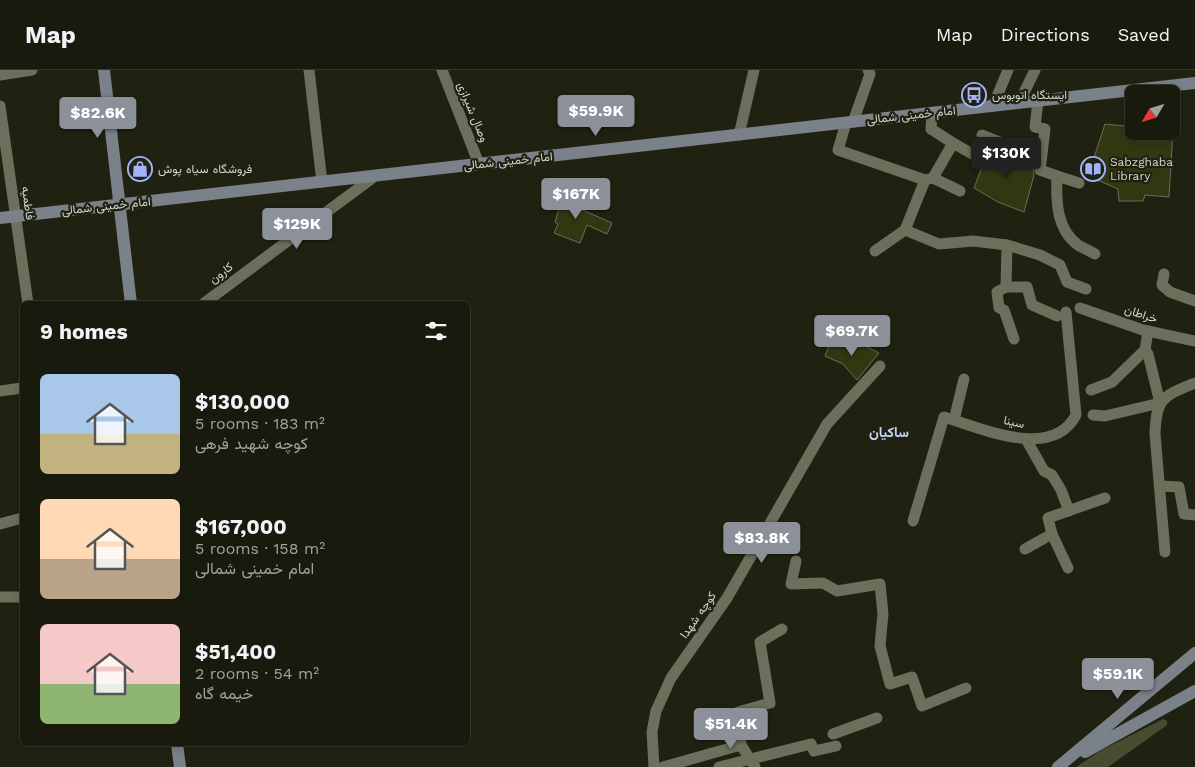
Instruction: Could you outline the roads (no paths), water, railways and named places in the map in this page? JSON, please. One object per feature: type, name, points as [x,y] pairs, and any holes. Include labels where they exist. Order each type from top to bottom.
[{"type":"main road","points":[[104,70],[131,301]]},
{"type":"main road","name":"امام خمینی شمالی","points":[[0,218],[1195,83]]},
{"type":"main road","points":[[1059,767],[1195,653]]},
{"type":"main road","points":[[1180,664],[1187,662],[1195,664]]},
{"type":"main road","points":[[1059,767],[1195,691]]},
{"type":"main road","points":[[177,746],[180,767]]},
{"type":"street","points":[[0,75],[32,70]]},
{"type":"street","points":[[309,70],[322,182]]},
{"type":"street","name":"وصال شیرازی","points":[[442,70],[479,164]]},
{"type":"street","points":[[739,135],[754,70]]},
{"type":"street","points":[[868,70],[870,74],[838,150],[929,179],[960,192]]},
{"type":"street","points":[[993,106],[1008,70]]},
{"type":"street","points":[[1019,103],[1034,70]]},
{"type":"street","points":[[1038,101],[1035,127],[1045,129],[1040,170],[1079,183]]},
{"type":"street","name":"فاطمیه","points":[[0,106],[28,301]]},
{"type":"street","points":[[932,113],[931,129],[974,155]]},
{"type":"street","points":[[982,135],[1041,158]]},
{"type":"street","points":[[875,251],[905,230],[929,179],[953,143]]},
{"type":"street","name":"کارون","points":[[207,301],[376,176]]},
{"type":"street","points":[[1057,176],[1056,196],[1060,218],[1066,233],[1078,245],[1096,254]]},
{"type":"street","points":[[905,230],[939,244],[973,240],[1007,245],[1040,254],[1060,265],[1067,282],[1086,289]]},
{"type":"street","points":[[1007,245],[1006,287],[998,292],[999,308],[1004,310],[1014,339]]},
{"type":"street","points":[[1164,274],[1162,285],[1170,292],[1195,301]]},
{"type":"street","name":"سینا","points":[[954,420],[991,431],[1036,439],[1062,432],[1072,423],[1076,415],[1061,314],[1032,305],[1027,287],[1006,287]]},
{"type":"street","name":"خراطان","points":[[1080,308],[1148,331],[1195,341]]},
{"type":"street","points":[[1091,390],[1112,382],[1145,350],[1148,331]]},
{"type":"street","points":[[1145,350],[1148,354],[1160,403],[1156,414],[1155,434],[1165,552]]},
{"type":"street","name":"کوچه شهدا","points":[[654,767],[652,732],[656,711],[671,678],[727,598],[827,424],[880,366]]},
{"type":"street","points":[[913,521],[944,417],[954,420],[964,379]]},
{"type":"street","points":[[1094,415],[1106,416],[1160,403],[1172,393],[1195,383]]},
{"type":"street","points":[[0,391],[20,388]]},
{"type":"street","points":[[1026,438],[1044,471],[1052,475],[1061,490],[1069,511]]},
{"type":"street","points":[[1160,486],[1179,487],[1184,514],[1195,515]]},
{"type":"street","points":[[1068,568],[1052,534],[1048,518],[1105,498]]},
{"type":"street","points":[[0,524],[20,519]]},
{"type":"street","points":[[1025,549],[1052,534]]},
{"type":"street","points":[[796,561],[791,584],[823,583],[837,591],[880,584],[883,614],[880,646],[890,684],[912,677],[922,706],[966,688]]},
{"type":"street","points":[[0,597],[20,597]]},
{"type":"street","points":[[752,763],[741,745],[738,712],[770,703],[760,642],[782,629]]},
{"type":"street","points":[[833,734],[877,718]]},
{"type":"street","points":[[719,767],[752,763],[811,744],[814,751],[836,746]]},
{"type":"street","points":[[663,767],[741,745]]},
{"type":"place","name":"ایستگاه اتوبوس","points":[[974,95]]},
{"type":"place","name":"فروشگاه سیاه پوش","points":[[140,169]]},
{"type":"place","name":"Sabzghaba Library","points":[[1093,169]]},
{"type":"district","name":"ساکیان","points":[[889,432]]}]
